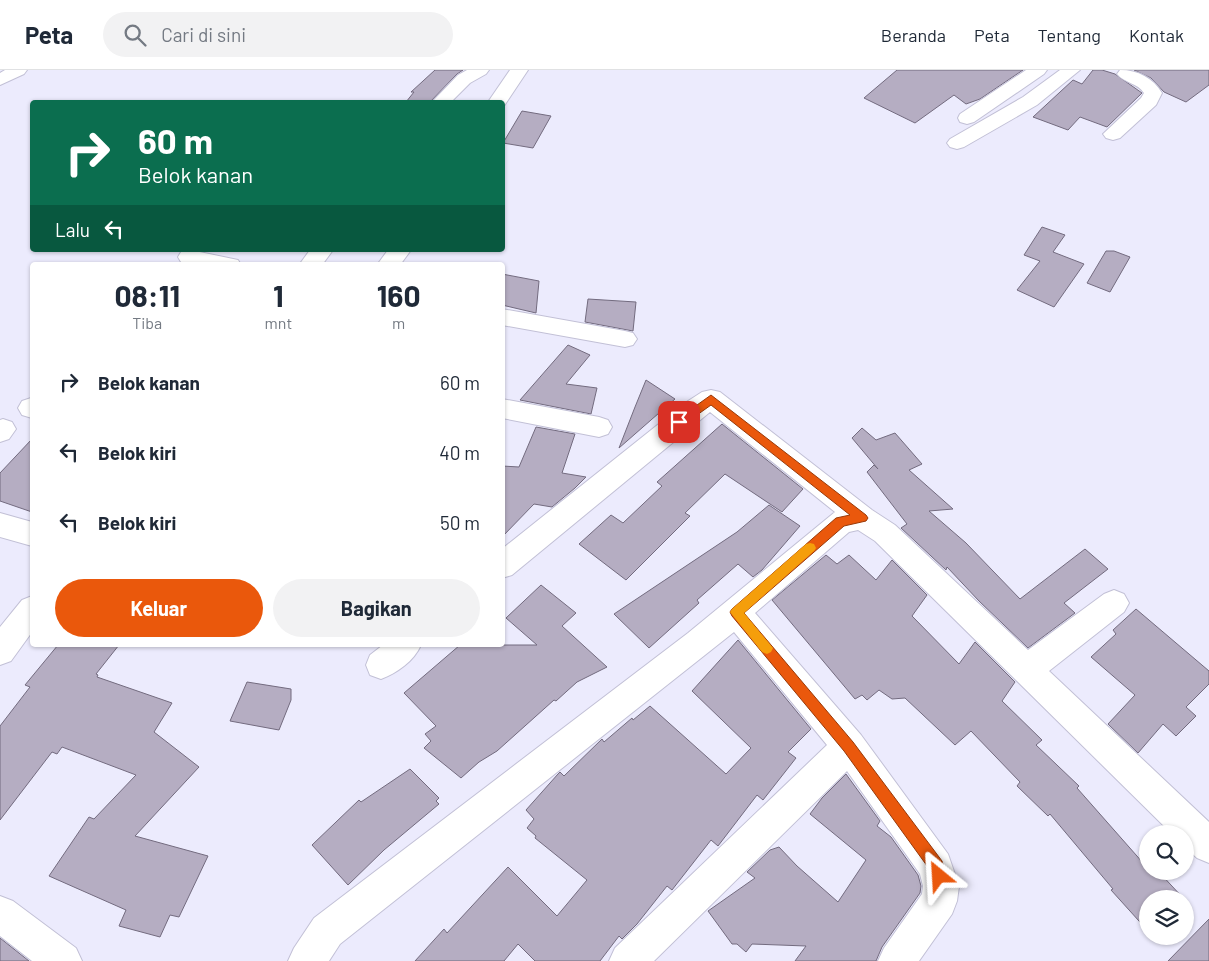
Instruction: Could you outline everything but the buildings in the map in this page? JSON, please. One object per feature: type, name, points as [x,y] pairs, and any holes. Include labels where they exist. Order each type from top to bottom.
[{"type":"street","points":[[0,80],[18,70]]},
{"type":"street","points":[[443,100],[464,79],[480,70]]},
{"type":"street","points":[[498,100],[519,70]]},
{"type":"street","points":[[967,118],[1038,70]]},
{"type":"street","points":[[956,143],[1030,101],[1071,70]]},
{"type":"street","points":[[1113,134],[1148,101],[1153,93],[1148,85],[1125,71]]},
{"type":"street","points":[[312,262],[320,252]]},
{"type":"street","points":[[390,262],[398,252]]},
{"type":"street","points":[[189,258],[212,262]]},
{"type":"street","points":[[505,318],[625,339]]},
{"type":"street","points":[[505,564],[694,410],[711,399],[862,518],[885,532],[1209,846]]},
{"type":"street","points":[[505,409],[599,427]]},
{"type":"street","points":[[307,961],[328,932],[736,612],[840,522],[862,518]]},
{"type":"street","points":[[0,525],[30,533]]},
{"type":"street","points":[[1026,670],[1114,603]]},
{"type":"street","points":[[0,651],[30,612]]},
{"type":"street","points":[[736,612],[849,746],[936,866],[942,886],[939,901],[897,961]]},
{"type":"street","points":[[381,665],[404,647]]},
{"type":"street","points":[[628,961],[849,746]]},
{"type":"street","points":[[0,914],[63,961]]},
{"type":"slow traffic","points":[[767,648],[736,612],[810,548]]},
{"type":"route","points":[[679,422],[711,399],[862,518],[840,522],[736,612],[849,746],[936,866],[939,876]]}]
